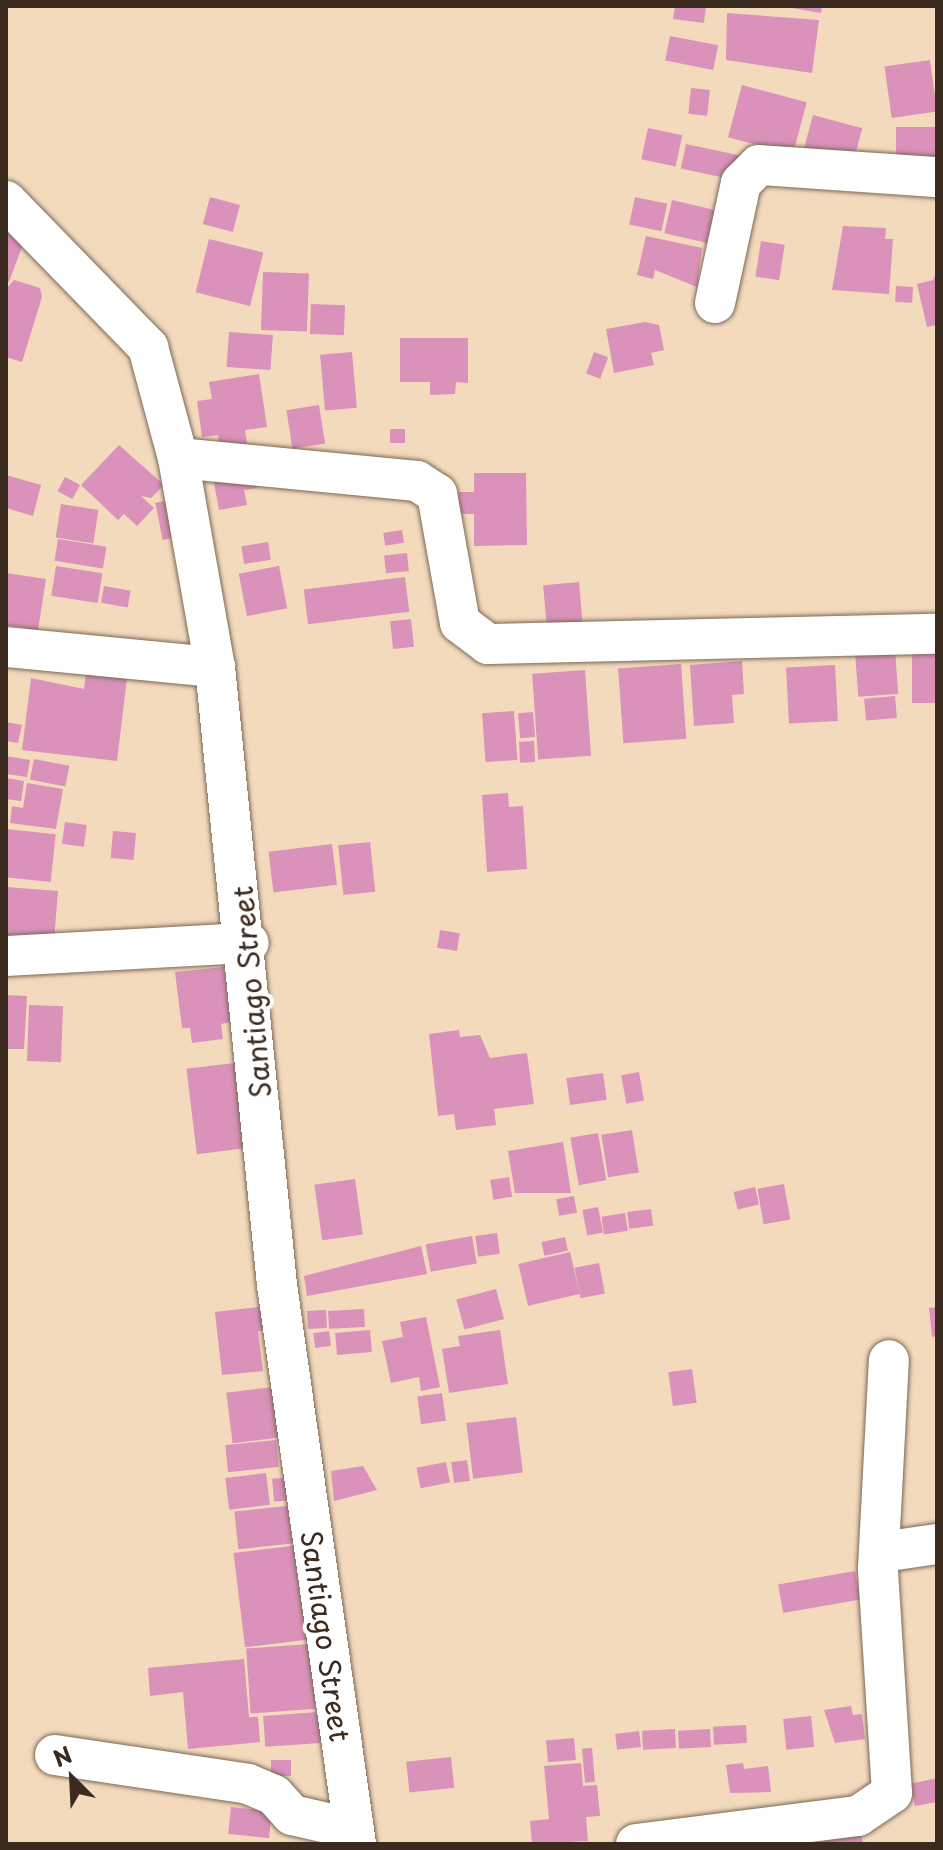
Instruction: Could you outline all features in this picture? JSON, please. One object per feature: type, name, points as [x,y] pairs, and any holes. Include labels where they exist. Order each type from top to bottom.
[{"type":"street","points":[[715,303],[741,183],[759,165],[937,177]]},
{"type":"street","name":"Santiago Street","points":[[6,201],[148,347],[178,458],[215,667],[249,943],[277,1285],[354,1837]]},
{"type":"street","points":[[178,458],[417,481],[437,494],[460,623],[488,644],[937,634]]},
{"type":"street","points":[[6,647],[215,667]]},
{"type":"street","points":[[6,956],[249,943]]},
{"type":"street","points":[[636,1844],[858,1816],[885,1805],[892,1793],[882,1552],[889,1360]]},
{"type":"street","points":[[882,1552],[937,1544]]},
{"type":"street","points":[[55,1755],[248,1784],[274,1795],[292,1815],[354,1837]]},
{"type":"building","points":[[675,6],[706,6],[704,23],[673,19]]},
{"type":"building","points":[[780,6],[822,6],[821,13]]},
{"type":"building","points":[[727,13],[819,20],[812,73],[726,60]]},
{"type":"building","points":[[670,36],[718,45],[713,70],[665,61]]},
{"type":"building","points":[[930,60],[937,112],[892,118],[884,66]]},
{"type":"building","points":[[742,85],[807,102],[793,155],[728,137]]},
{"type":"building","points":[[691,88],[710,90],[707,116],[688,114]]},
{"type":"building","points":[[813,115],[862,128],[853,163],[804,150]]},
{"type":"building","points":[[896,127],[937,127],[937,166],[896,166]]},
{"type":"building","points":[[648,128],[682,135],[676,167],[641,159]]},
{"type":"building","points":[[686,144],[739,155],[734,180],[681,168]]},
{"type":"building","points":[[210,197],[240,205],[233,232],[203,224]]},
{"type":"building","points":[[635,197],[667,204],[661,231],[629,224]]},
{"type":"building","points":[[672,200],[715,210],[707,243],[664,233]]},
{"type":"building","points":[[843,226],[886,228],[885,239],[893,239],[889,294],[832,290]]},
{"type":"building","points":[[6,232],[23,244],[9,282],[6,281]]},
{"type":"building","points":[[646,236],[702,248],[697,287],[655,270],[653,279],[637,275]]},
{"type":"building","points":[[209,239],[263,253],[250,306],[196,292]]},
{"type":"building","points":[[761,241],[785,245],[779,280],[755,277]]},
{"type":"building","points":[[937,270],[937,325],[927,327],[917,284],[933,280]]},
{"type":"building","points":[[263,272],[309,274],[307,332],[261,330]]},
{"type":"building","points":[[14,280],[40,288],[42,297],[22,362],[6,357],[6,289]]},
{"type":"building","points":[[896,286],[913,287],[912,303],[895,302]]},
{"type":"building","points":[[311,304],[345,305],[344,335],[310,334]]},
{"type":"building","points":[[645,322],[659,325],[664,350],[651,353],[654,365],[614,373],[606,329]]},
{"type":"building","points":[[229,332],[273,335],[270,370],[227,367]]},
{"type":"building","points":[[400,338],[468,338],[468,383],[456,382],[455,394],[430,395],[430,382],[400,382]]},
{"type":"building","points":[[352,352],[357,408],[325,411],[320,355]]},
{"type":"building","points":[[594,352],[608,357],[600,379],[586,374]]},
{"type":"building","points":[[259,374],[267,427],[245,430],[247,443],[220,447],[218,435],[202,437],[197,401],[212,399],[209,382]]},
{"type":"building","points":[[319,405],[325,444],[293,449],[286,410]]},
{"type":"building","points":[[390,429],[405,429],[405,443],[390,443]]},
{"type":"building","points":[[119,445],[164,485],[151,498],[141,496],[154,508],[137,526],[124,514],[118,520],[81,485]]},
{"type":"building","points":[[253,470],[257,488],[244,490],[247,505],[219,510],[213,478]]},
{"type":"building","points":[[474,473],[526,473],[527,545],[474,546],[474,514],[459,514],[459,492],[474,492]]},
{"type":"building","points":[[6,475],[41,485],[33,516],[6,508]]},
{"type":"building","points":[[65,477],[80,485],[72,499],[57,491]]},
{"type":"building","points":[[175,499],[182,536],[163,540],[155,503]]},
{"type":"building","points":[[61,504],[99,510],[93,544],[56,538]]},
{"type":"building","points":[[402,530],[404,543],[385,546],[383,533]]},
{"type":"building","points":[[58,539],[106,547],[103,568],[55,561]]},
{"type":"building","points":[[268,542],[271,560],[244,564],[241,546]]},
{"type":"building","points":[[407,553],[409,571],[386,573],[384,555]]},
{"type":"building","points":[[56,566],[102,573],[98,603],[51,596]]},
{"type":"building","points":[[279,566],[287,608],[247,616],[239,574]]},
{"type":"building","points":[[6,573],[46,579],[38,630],[6,625]]},
{"type":"building","points":[[405,577],[409,612],[308,624],[304,589]]},
{"type":"building","points":[[579,582],[583,630],[547,633],[543,585]]},
{"type":"building","points":[[104,586],[131,591],[128,607],[101,603]]},
{"type":"building","points":[[411,619],[414,647],[393,649],[390,621]]},
{"type":"building","points":[[912,647],[937,647],[937,703],[912,703]]},
{"type":"building","points":[[895,649],[898,694],[858,697],[855,652]]},
{"type":"building","points":[[742,661],[744,694],[732,695],[734,723],[694,726],[690,665]]},
{"type":"building","points":[[681,664],[686,739],[623,743],[618,668]]},
{"type":"building","points":[[835,665],[838,721],[789,723],[786,668]]},
{"type":"building","points":[[585,670],[591,756],[538,759],[532,674]]},
{"type":"building","points":[[86,673],[127,678],[117,761],[22,750],[31,678],[84,689]]},
{"type":"building","points":[[895,696],[897,718],[866,721],[864,699]]},
{"type":"building","points":[[514,711],[517,760],[485,762],[482,713]]},
{"type":"building","points":[[533,712],[535,737],[520,738],[518,713]]},
{"type":"building","points":[[6,722],[22,725],[18,743],[6,741]]},
{"type":"building","points":[[534,741],[535,762],[520,763],[519,742]]},
{"type":"building","points":[[6,756],[30,760],[27,777],[6,774]]},
{"type":"building","points":[[34,759],[69,766],[65,786],[30,780]]},
{"type":"building","points":[[6,778],[24,781],[21,801],[6,799]]},
{"type":"building","points":[[27,783],[63,789],[56,829],[10,823],[12,806],[23,808]]},
{"type":"building","points":[[508,793],[509,807],[523,806],[527,869],[487,872],[482,795]]},
{"type":"building","points":[[65,822],[87,825],[84,847],[62,844]]},
{"type":"building","points":[[6,829],[56,834],[51,882],[6,877]]},
{"type":"building","points":[[113,831],[136,833],[134,860],[111,858]]},
{"type":"building","points":[[370,842],[375,892],[343,895],[338,845]]},
{"type":"building","points":[[332,844],[337,885],[273,892],[268,852]]},
{"type":"building","points":[[6,887],[58,891],[54,940],[6,947]]},
{"type":"building","points":[[440,930],[460,933],[457,951],[437,948]]},
{"type":"building","points":[[224,967],[231,1022],[221,1024],[223,1039],[192,1043],[190,1028],[182,1028],[175,972]]},
{"type":"building","points":[[6,995],[27,996],[24,1049],[6,1049]]},
{"type":"building","points":[[29,1005],[63,1006],[61,1062],[27,1061]]},
{"type":"building","points":[[459,1030],[460,1037],[480,1035],[490,1058],[527,1053],[534,1104],[494,1109],[496,1125],[456,1130],[454,1114],[438,1116],[429,1034]]},
{"type":"building","points":[[242,1062],[252,1147],[197,1154],[186,1069]]},
{"type":"building","points":[[639,1072],[644,1101],[626,1104],[621,1075]]},
{"type":"building","points":[[603,1073],[607,1100],[570,1105],[566,1078]]},
{"type":"building","points":[[632,1130],[639,1172],[608,1177],[601,1135]]},
{"type":"building","points":[[598,1133],[606,1180],[579,1185],[570,1138]]},
{"type":"building","points":[[563,1142],[571,1193],[515,1193],[508,1151]]},
{"type":"building","points":[[509,1177],[512,1197],[493,1200],[490,1180]]},
{"type":"building","points":[[355,1179],[363,1234],[322,1240],[314,1185]]},
{"type":"building","points":[[784,1184],[790,1219],[764,1224],[757,1189]]},
{"type":"building","points":[[755,1187],[759,1205],[738,1209],[734,1192]]},
{"type":"building","points":[[574,1196],[577,1213],[559,1216],[556,1199]]},
{"type":"building","points":[[598,1207],[603,1233],[587,1236],[582,1210]]},
{"type":"building","points":[[651,1209],[653,1226],[629,1229],[627,1212]]},
{"type":"building","points":[[625,1213],[628,1231],[604,1235],[601,1217]]},
{"type":"building","points":[[497,1233],[500,1254],[478,1257],[475,1236]]},
{"type":"building","points":[[472,1236],[477,1264],[431,1272],[426,1244]]},
{"type":"building","points":[[565,1237],[568,1251],[544,1256],[542,1242]]},
{"type":"building","points":[[421,1246],[427,1274],[307,1296],[304,1276]]},
{"type":"building","points":[[570,1252],[580,1294],[528,1306],[518,1264]]},
{"type":"building","points":[[599,1263],[605,1293],[580,1298],[574,1268]]},
{"type":"building","points":[[496,1289],[504,1319],[464,1330],[456,1300]]},
{"type":"building","points":[[266,1306],[269,1330],[258,1331],[263,1371],[222,1375],[215,1312]]},
{"type":"building","points":[[937,1307],[937,1336],[932,1337],[929,1308]]},
{"type":"building","points":[[364,1309],[365,1327],[329,1329],[328,1311]]},
{"type":"building","points":[[326,1310],[327,1328],[308,1329],[307,1311]]},
{"type":"building","points":[[426,1317],[440,1387],[421,1391],[419,1377],[391,1383],[382,1341],[403,1337],[400,1322]]},
{"type":"building","points":[[370,1330],[372,1352],[337,1355],[335,1333]]},
{"type":"building","points":[[500,1330],[508,1384],[449,1393],[442,1349],[460,1346],[458,1336]]},
{"type":"building","points":[[329,1331],[331,1346],[315,1348],[313,1333]]},
{"type":"building","points":[[692,1369],[697,1403],[673,1406],[668,1372]]},
{"type":"building","points":[[273,1387],[279,1438],[233,1443],[226,1393]]},
{"type":"building","points":[[442,1393],[446,1421],[421,1424],[417,1396]]},
{"type":"building","points":[[516,1417],[523,1473],[473,1479],[466,1423]]},
{"type":"building","points":[[276,1440],[279,1467],[228,1472],[225,1445]]},
{"type":"building","points":[[467,1460],[470,1481],[454,1483],[451,1462]]},
{"type":"building","points":[[446,1462],[450,1483],[421,1488],[417,1468]]},
{"type":"building","points":[[363,1466],[377,1490],[334,1501],[331,1471]]},
{"type":"building","points":[[266,1473],[270,1505],[229,1510],[225,1478]]},
{"type":"building","points":[[291,1477],[293,1500],[274,1502],[272,1479]]},
{"type":"building","points":[[296,1505],[300,1543],[238,1549],[234,1511]]},
{"type":"building","points":[[299,1545],[311,1639],[245,1647],[233,1553]]},
{"type":"building","points":[[855,1571],[860,1600],[783,1613],[778,1585]]},
{"type":"building","points":[[311,1644],[316,1709],[251,1713],[246,1649]]},
{"type":"building","points":[[244,1659],[249,1717],[258,1717],[260,1742],[188,1749],[183,1692],[150,1696],[148,1668]]},
{"type":"building","points":[[851,1706],[853,1715],[862,1714],[865,1739],[835,1743],[824,1710]]},
{"type":"building","points":[[319,1712],[321,1743],[265,1747],[263,1716]]},
{"type":"building","points":[[811,1716],[814,1747],[786,1750],[783,1719]]},
{"type":"building","points":[[746,1725],[747,1743],[714,1745],[713,1727]]},
{"type":"building","points":[[675,1729],[676,1748],[643,1750],[642,1731]]},
{"type":"building","points":[[710,1729],[711,1747],[679,1749],[678,1731]]},
{"type":"building","points":[[639,1731],[641,1747],[617,1750],[615,1734]]},
{"type":"building","points":[[574,1738],[576,1760],[548,1762],[546,1740]]},
{"type":"building","points":[[592,1748],[595,1782],[585,1783],[582,1749]]},
{"type":"building","points":[[451,1757],[454,1788],[409,1793],[406,1762]]},
{"type":"building","points":[[271,1760],[291,1760],[291,1776],[271,1776]]},
{"type":"building","points":[[581,1763],[583,1786],[597,1785],[600,1816],[586,1817],[588,1841],[532,1844],[530,1821],[549,1819],[544,1766]]},
{"type":"building","points":[[743,1763],[744,1769],[768,1766],[771,1792],[730,1793],[726,1765]]},
{"type":"building","points":[[937,1778],[937,1802],[915,1806],[910,1784]]},
{"type":"building","points":[[231,1807],[272,1811],[269,1838],[228,1834]]},
{"type":"building","points":[[861,1832],[863,1844],[815,1844],[815,1843]]}]
